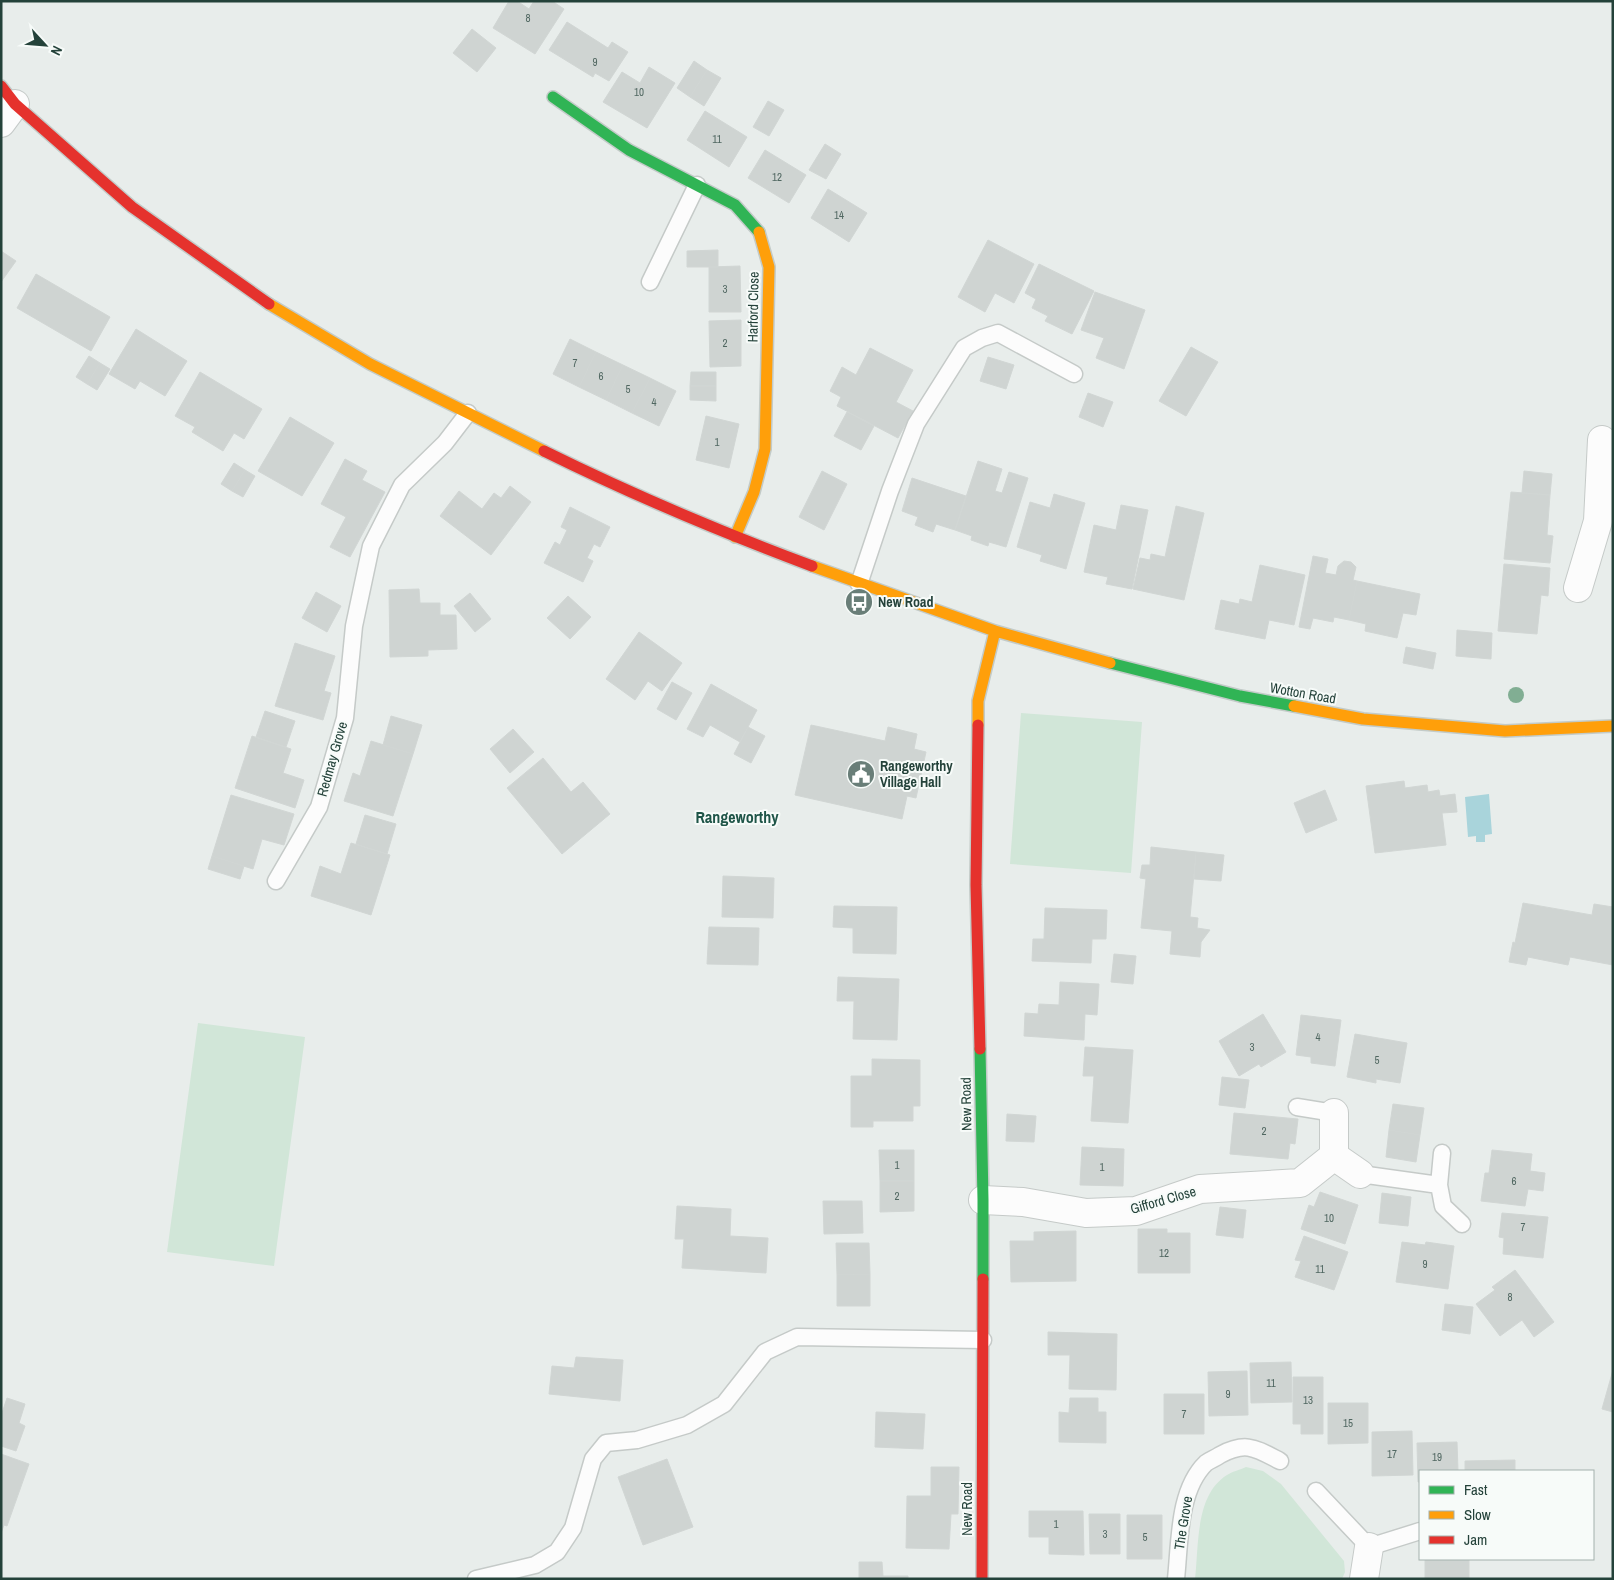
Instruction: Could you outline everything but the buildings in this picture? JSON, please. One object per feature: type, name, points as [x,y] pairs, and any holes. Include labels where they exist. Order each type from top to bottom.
[{"type":"main road","name":"Harford Close","points":[[553,97],[629,150],[735,205],[759,230],[769,267],[765,449],[754,492],[734,537]]},
{"type":"main road","name":"Wotton Road","points":[[6,104],[132,207],[261,299],[370,364],[580,468],[734,537],[859,584],[995,631],[1120,666],[1240,696],[1363,719],[1505,731],[1613,726]]},
{"type":"main road","name":"New Road","points":[[982,1579],[983,1200],[976,885],[978,701],[995,631]]},
{"type":"street","points":[[1578,588],[1605,524],[1602,440]]},
{"type":"street","points":[[1334,1113],[1334,1156],[1360,1174]]},
{"type":"street","name":"Gifford Close","points":[[983,1200],[1023,1202],[1086,1213],[1136,1211],[1200,1189],[1300,1184],[1334,1156]]},
{"type":"street","points":[[1364,1579],[1369,1547]]},
{"type":"lane","points":[[650,282],[698,185]]},
{"type":"lane","points":[[859,584],[890,491],[916,424],[964,348],[982,338],[998,333],[1074,374]]},
{"type":"lane","name":"Redmay Grove","points":[[276,882],[319,807],[345,718],[354,626],[371,546],[402,485],[445,443],[468,413]]},
{"type":"lane","points":[[1296,1107],[1334,1113]]},
{"type":"lane","points":[[1442,1153],[1439,1185],[1443,1206],[1462,1224]]},
{"type":"lane","points":[[1360,1174],[1439,1185]]},
{"type":"lane","points":[[476,1579],[535,1565],[556,1552],[573,1528],[593,1459],[606,1443],[638,1440],[687,1425],[724,1404],[765,1352],[797,1337],[983,1340]]},
{"type":"lane","name":"The Grove","points":[[1176,1579],[1182,1518],[1189,1488],[1207,1462],[1233,1448],[1255,1448],[1280,1461]]},
{"type":"lane","points":[[1316,1491],[1369,1547],[1419,1531]]},
{"type":"green space","points":[[1021,713],[1142,722],[1131,873],[1010,864]]},
{"type":"green space","points":[[198,1023],[305,1037],[274,1266],[167,1252]]},
{"type":"green space","points":[[1246,1467],[1263,1471],[1281,1484],[1344,1561],[1345,1572],[1342,1579],[1195,1579],[1200,1522],[1209,1495],[1227,1475]]},
{"type":"water","points":[[1489,794],[1492,834],[1485,835],[1485,842],[1476,842],[1476,836],[1468,837],[1465,797]]},
{"type":"traffic: fast","points":[[553,97],[629,150],[735,205],[759,232]]},
{"type":"traffic: fast","points":[[1110,663],[1240,696],[1294,706]]},
{"type":"traffic: fast","points":[[980,1049],[983,1279]]},
{"type":"traffic: slow","points":[[735,537],[754,492],[765,449],[769,267],[759,232]]},
{"type":"traffic: slow","points":[[269,304],[370,364],[544,451]]},
{"type":"traffic: slow","points":[[812,566],[995,631],[1110,663]]},
{"type":"traffic: slow","points":[[978,725],[978,701],[995,631]]},
{"type":"traffic: slow","points":[[1294,706],[1363,719],[1505,731],[1613,726]]},
{"type":"traffic: jam","points":[[1,86],[15,104],[132,207],[269,304]]},
{"type":"traffic: jam","points":[[544,451],[676,512],[812,566]]},
{"type":"traffic: jam","points":[[978,725],[976,885],[980,1049]]},
{"type":"traffic: jam","points":[[982,1579],[983,1279]]},
{"type":"place","name":"New Road","points":[[859,602]]},
{"type":"place","name":"Rangeworthy Village Hall","points":[[861,774]]},
{"type":"district","name":"Rangeworthy","points":[[737,817]]}]
